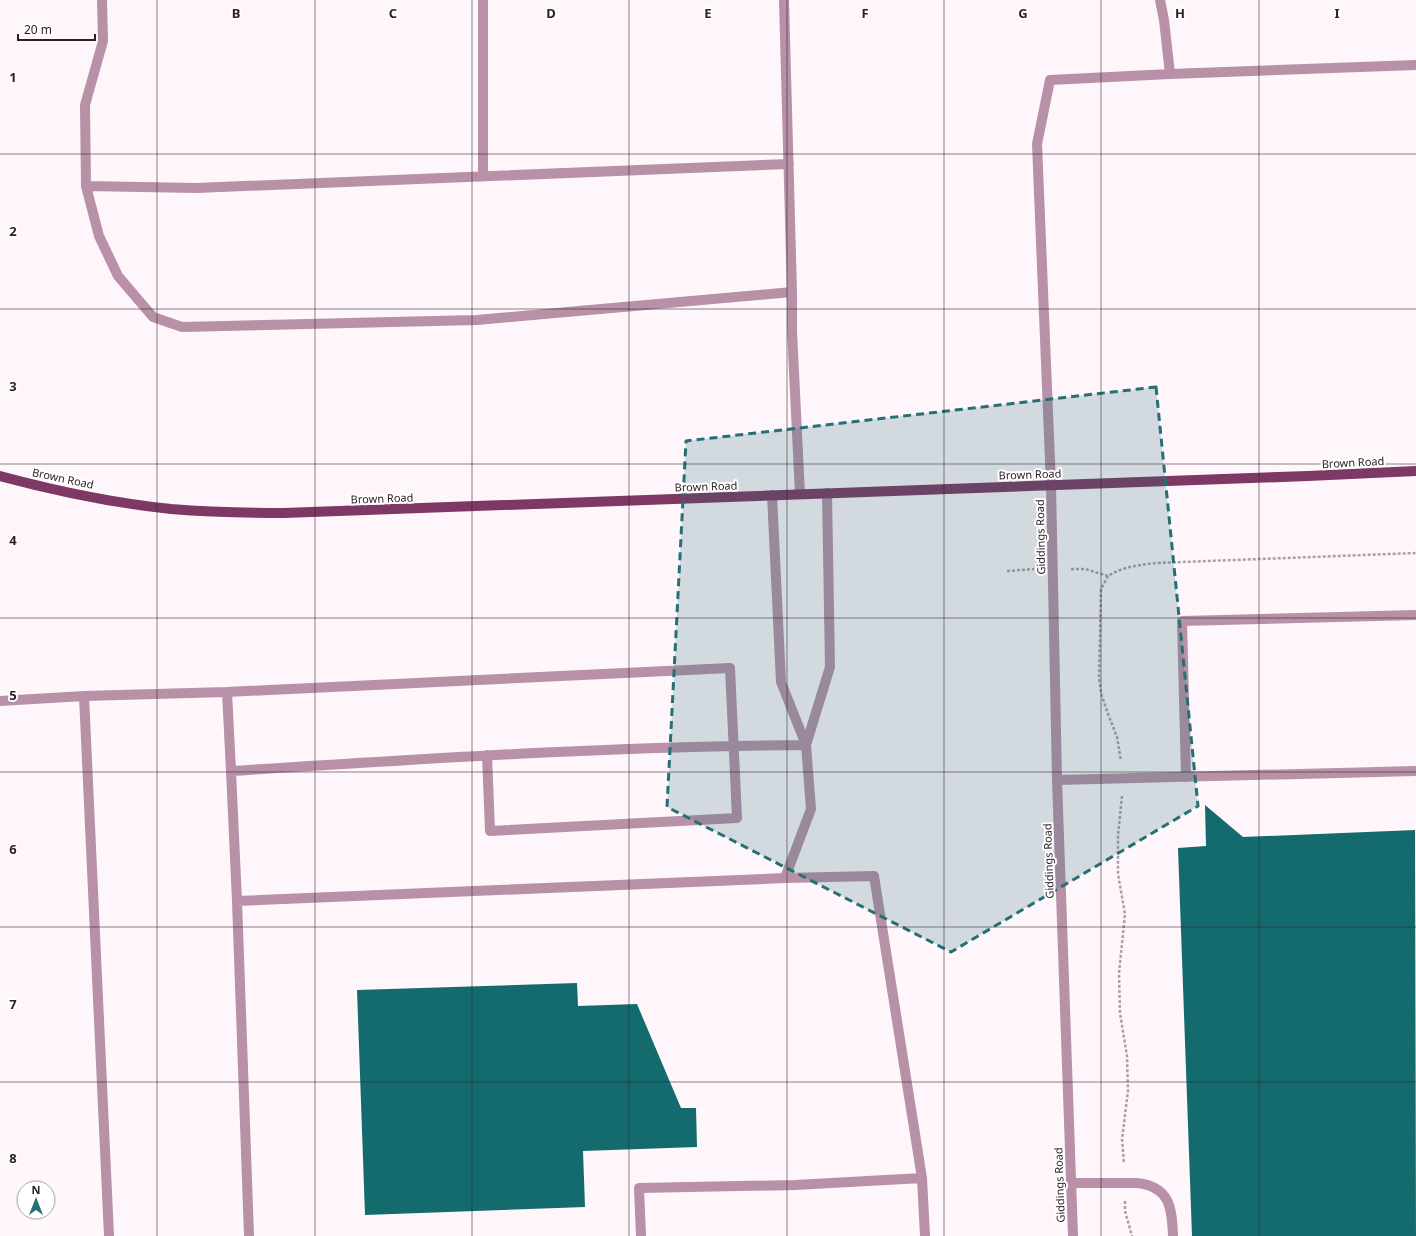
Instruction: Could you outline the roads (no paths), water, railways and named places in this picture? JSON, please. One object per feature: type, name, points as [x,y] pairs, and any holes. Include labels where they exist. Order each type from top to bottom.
[{"type":"main road","name":"Brown Road","points":[[0,476],[68,492],[142,505],[205,511],[306,513],[1416,471]]},
{"type":"street","points":[[102,0],[103,42],[85,105],[86,186],[99,236],[118,276],[153,317],[182,327],[477,320],[792,292]]},
{"type":"street","points":[[483,0],[483,176]]},
{"type":"street","points":[[784,0],[792,331],[800,494]]},
{"type":"street","points":[[1160,0],[1164,20],[1170,74],[1416,65]]},
{"type":"street","name":"Giddings Road","points":[[1073,1236],[1057,780],[1051,486],[1037,144],[1050,80],[1170,74]]},
{"type":"street","points":[[86,186],[196,188],[789,164]]},
{"type":"street","points":[[806,745],[830,667],[827,493]]},
{"type":"street","points":[[772,495],[781,682],[806,745],[811,809],[785,878]]},
{"type":"street","points":[[1186,777],[1182,621],[1416,615]]},
{"type":"street","points":[[0,701],[84,696],[227,692],[730,668],[737,818],[490,831],[488,755]]},
{"type":"street","points":[[227,692],[237,901],[249,1236]]},
{"type":"street","points":[[84,696],[109,1236]]},
{"type":"street","points":[[231,771],[488,755],[734,745],[806,745]]},
{"type":"street","points":[[1057,780],[1416,771]]},
{"type":"street","points":[[237,901],[785,878],[874,876],[922,1178],[925,1236]]},
{"type":"street","points":[[641,1236],[639,1188],[795,1185],[922,1178]]},
{"type":"street","points":[[1071,1184],[1125,1183],[1151,1186],[1163,1194],[1171,1208],[1173,1236]]}]
